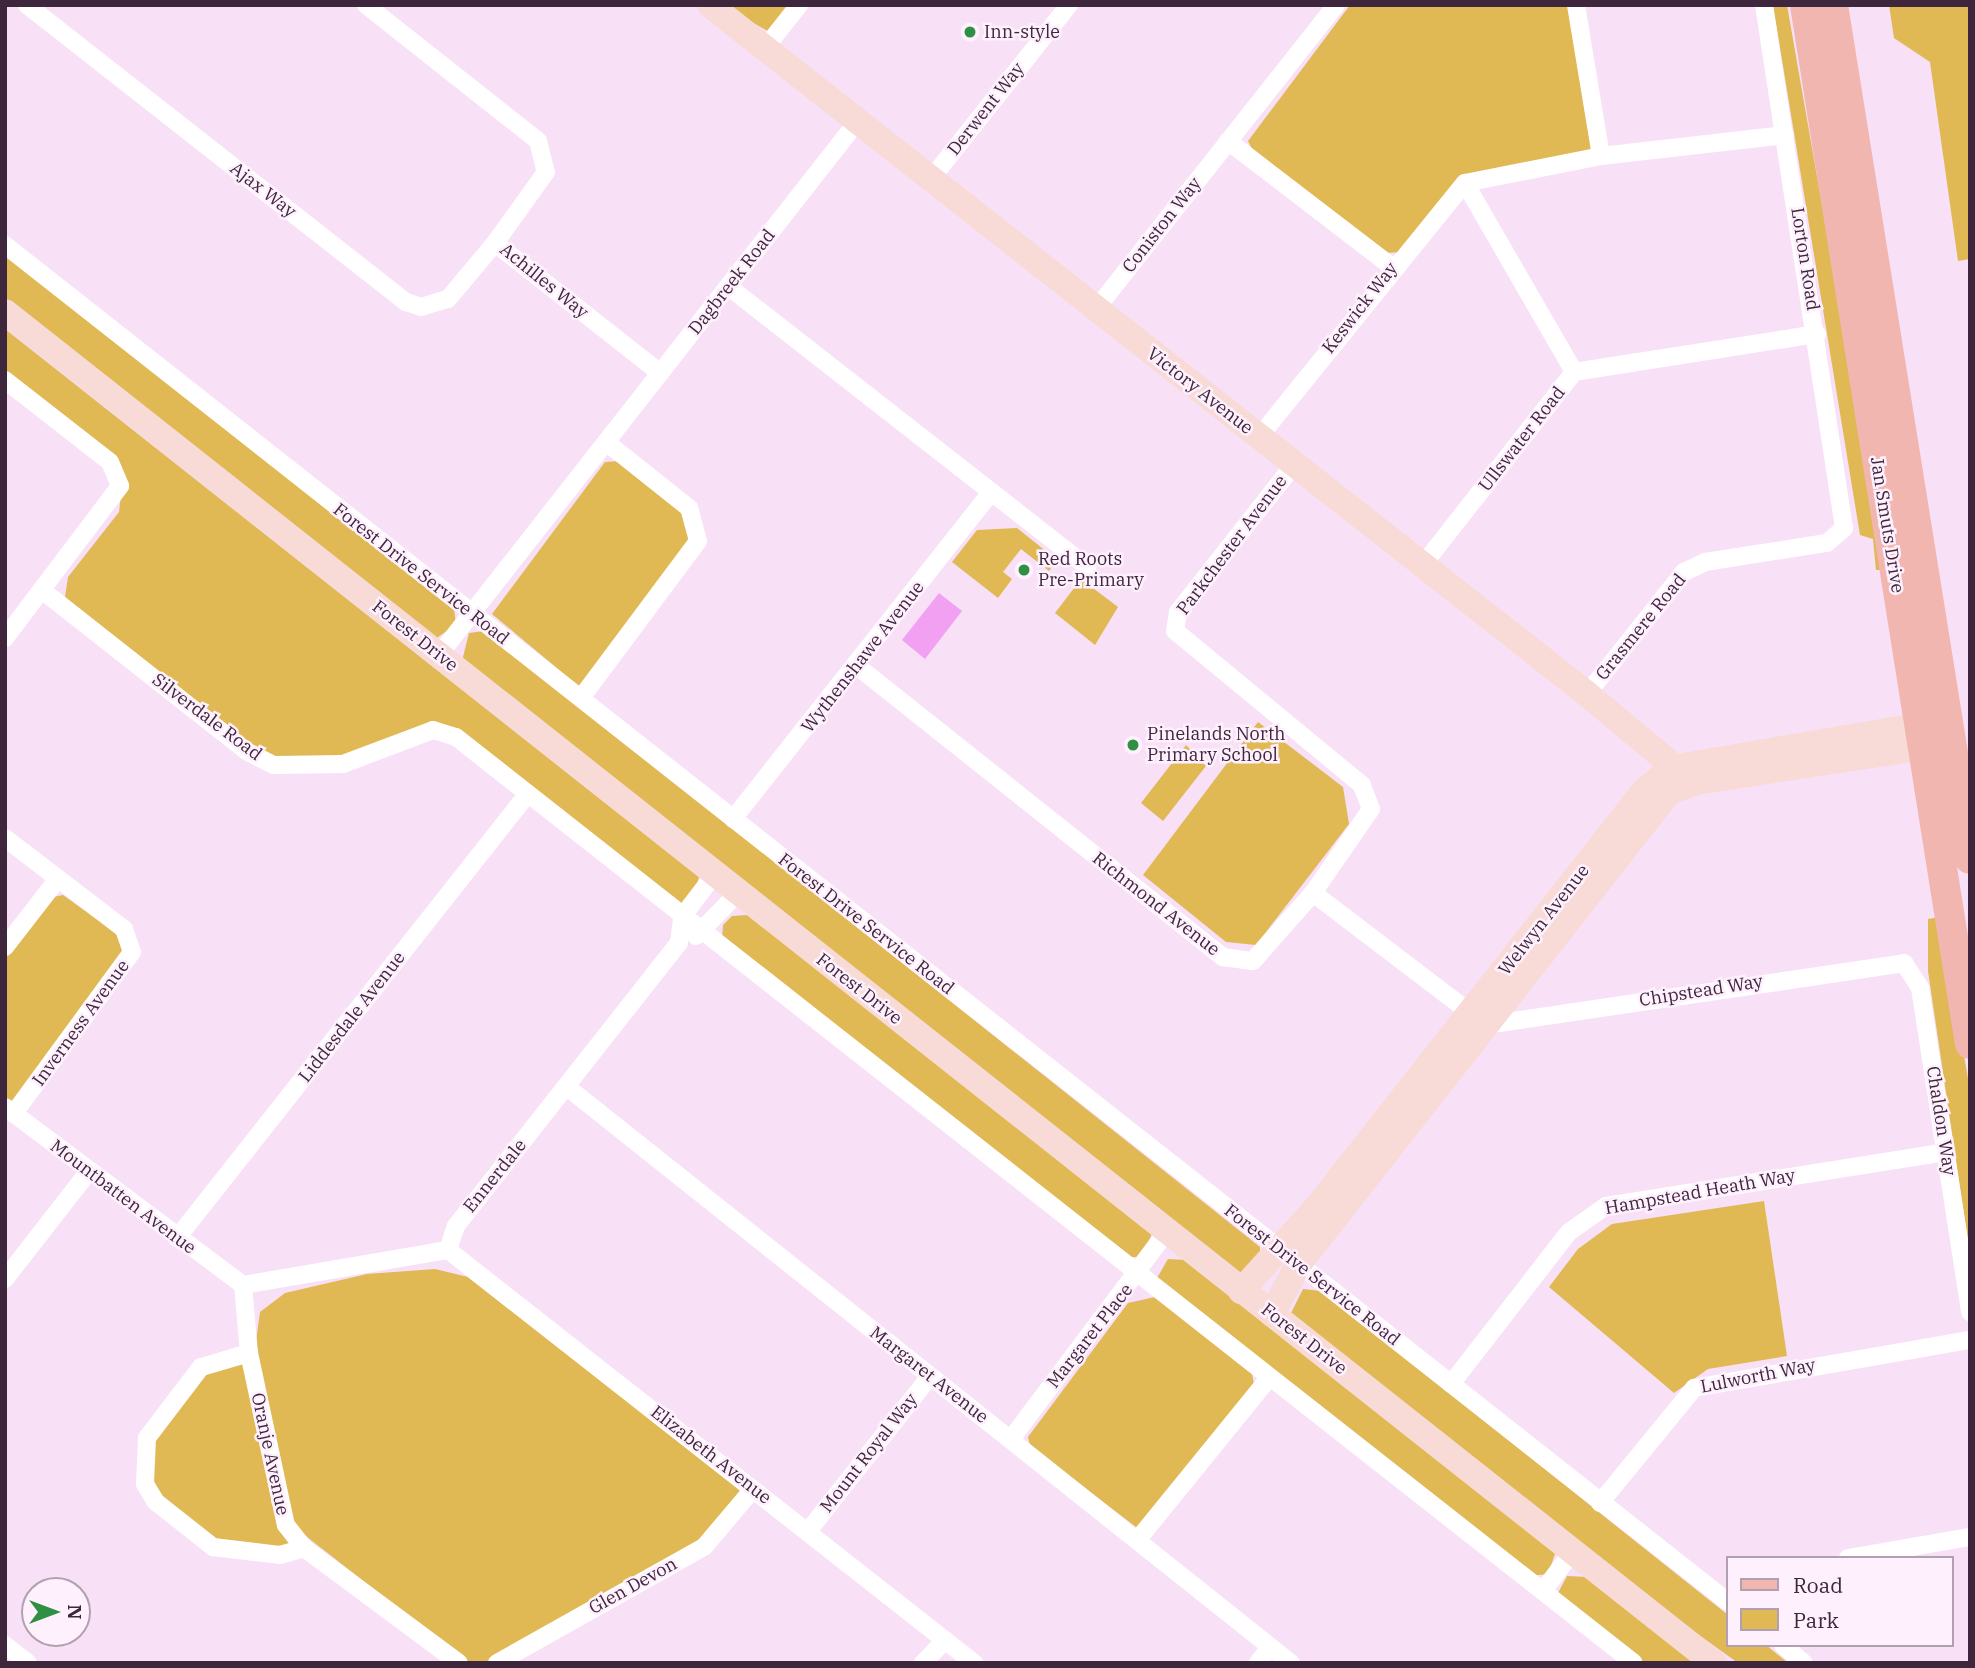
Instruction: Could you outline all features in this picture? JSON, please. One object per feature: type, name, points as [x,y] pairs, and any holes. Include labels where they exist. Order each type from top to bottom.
[{"type":"main road","name":"Jan Smuts Drive","points":[[1805,5],[1935,734],[1970,859]]},
{"type":"main road","name":"Jan Smuts Drive","points":[[1833,5],[1935,734],[1970,1044]]},
{"type":"street","name":"Ajax Way","points":[[27,5],[406,302],[428,307],[448,299],[495,243]]},
{"type":"street","name":"Achilles Way","points":[[366,5],[544,150],[546,172],[495,243],[660,373]]},
{"type":"street","name":"Victory Avenue","points":[[710,5],[1293,466],[1587,694],[1647,745],[1675,777]]},
{"type":"street","points":[[765,48],[799,5]]},
{"type":"street","name":"Derwent Way","points":[[931,179],[1069,5]]},
{"type":"street","name":"Coniston Way","points":[[1096,309],[1336,5]]},
{"type":"street","points":[[1576,5],[1601,156]]},
{"type":"street","name":"Lorton Road","points":[[1764,5],[1844,513]]},
{"type":"street","name":"Dagbreek Road","points":[[439,655],[857,122]]},
{"type":"street","points":[[1574,372],[1465,183],[1601,156],[1785,135]]},
{"type":"street","points":[[1228,141],[1392,267]]},
{"type":"street","name":"Keswick Way","points":[[1259,437],[1392,267],[1465,183]]},
{"type":"street","name":"Forest Drive Service Road","points":[[5,245],[1727,1601]]},
{"type":"street","points":[[729,287],[1088,567]]},
{"type":"street","name":"Forest Drive","points":[[5,312],[1714,1663]]},
{"type":"street","name":"Ullswater Road","points":[[1422,566],[1574,372],[1817,334]]},
{"type":"street","points":[[5,380],[110,462],[120,486],[5,638]]},
{"type":"street","points":[[581,698],[698,541],[689,508],[606,442]]},
{"type":"street","name":"Parkchester Avenue","points":[[1293,466],[1175,622],[1180,641],[1370,797],[1367,822],[1313,893]]},
{"type":"street","name":"Wythenshawe Avenue","points":[[733,819],[990,493]]},
{"type":"street","name":"Grasmere Road","points":[[1587,694],[1684,572],[1705,562],[1827,543],[1844,528],[1844,513]]},
{"type":"street","name":"Silverdale Road","points":[[43,591],[246,751],[274,765],[343,764],[433,730],[456,737],[526,796]]},
{"type":"street","name":"Richmond Avenue","points":[[856,666],[1223,957],[1237,962],[1264,954],[1313,893]]},
{"type":"street","points":[[1675,777],[1935,734]]},
{"type":"street","points":[[1644,791],[1652,766],[1647,745]]},
{"type":"street","name":"Welwyn Avenue","points":[[1478,1020],[1644,791],[1675,777]]},
{"type":"street","name":"Welwyn Avenue","points":[[1241,1291],[1289,1258],[1675,777]]},
{"type":"street","points":[[526,796],[704,932],[1634,1663]]},
{"type":"street","name":"Liddesdale Avenue","points":[[177,1238],[526,796]]},
{"type":"street","name":"Inverness Avenue","points":[[5,838],[124,929],[132,952],[10,1110]]},
{"type":"street","points":[[679,943],[682,917],[714,875]]},
{"type":"street","points":[[5,947],[57,880]]},
{"type":"street","name":"Ennerdale","points":[[448,1250],[456,1226],[679,943],[704,932],[737,893]]},
{"type":"street","points":[[1313,893],[1478,1020]]},
{"type":"street","name":"Chipstead Way","points":[[1478,1020],[1889,961],[1914,972]]},
{"type":"street","name":"Chaldon Way","points":[[1914,972],[1946,1152],[1970,1312]]},
{"type":"street","name":"Margaret Avenue","points":[[567,1087],[930,1376],[1139,1538],[1291,1663]]},
{"type":"street","name":"Mountbatten Avenue","points":[[10,1110],[243,1285]]},
{"type":"street","name":"Hampstead Heath Way","points":[[1451,1384],[1569,1232],[1606,1206],[1946,1152]]},
{"type":"street","points":[[5,1279],[89,1171]]},
{"type":"street","name":"Margaret Place","points":[[1011,1439],[1138,1274],[1167,1231]]},
{"type":"street","points":[[243,1285],[448,1250]]},
{"type":"street","name":"Elizabeth Avenue","points":[[448,1250],[809,1530],[974,1663]]},
{"type":"street","name":"Welwyn Avenue","points":[[1272,1314],[1289,1258]]},
{"type":"street","name":"Oranje Avenue","points":[[243,1285],[249,1353],[279,1509],[304,1548],[459,1663]]},
{"type":"street","name":"Lulworth Way","points":[[1600,1503],[1694,1388],[1970,1340]]},
{"type":"street","points":[[249,1353],[201,1367],[147,1438],[145,1484],[156,1502],[213,1547],[280,1555],[304,1548]]},
{"type":"street","name":"Mount Royal Way","points":[[809,1530],[930,1376]]},
{"type":"street","points":[[1139,1538],[1269,1378]]},
{"type":"street","name":"Glen Devon","points":[[497,1663],[705,1547],[753,1489]]},
{"type":"street","points":[[1860,1556],[1970,1537]]},
{"type":"street","points":[[1543,1591],[1573,1551]]},
{"type":"street","points":[[923,1663],[945,1640]]},
{"type":"street","points":[[5,1645],[28,1663]]},
{"type":"street","points":[[1258,1663],[1270,1647]]},
{"type":"street","points":[[1785,1647],[1804,1663]]},
{"type":"green space","points":[[722,5],[798,5],[771,33]]},
{"type":"green space","points":[[1350,5],[1569,5],[1595,142],[1589,152],[1475,175],[1402,252],[1384,253],[1253,151],[1248,141]]},
{"type":"green space","points":[[1773,5],[1787,5],[1886,570],[1876,570],[1873,539],[1860,535]]},
{"type":"green space","points":[[1889,5],[1970,5],[1970,259],[1958,261],[1930,62],[1894,38]]},
{"type":"green space","points":[[5,254],[454,609],[456,624],[437,638],[5,304]]},
{"type":"green space","points":[[5,329],[699,877],[692,902],[676,904],[447,730],[325,768],[262,754],[65,597],[68,577],[119,512],[123,478],[5,373]]},
{"type":"green space","points":[[620,461],[695,522],[696,532],[583,690],[492,614],[605,462]]},
{"type":"green space","points":[[1017,528],[1057,560],[1049,571],[1021,549],[1003,572],[1012,579],[998,598],[952,562],[977,530]]},
{"type":"green space","points":[[1081,579],[1118,607],[1095,645],[1055,613]]},
{"type":"green space","points":[[484,631],[1260,1247],[1260,1264],[1236,1274],[462,661],[469,633]]},
{"type":"green space","points":[[1258,722],[1343,787],[1349,824],[1256,945],[1226,942],[1143,875]]},
{"type":"green space","points":[[1186,745],[1206,766],[1163,821],[1141,803]]},
{"type":"green space","points":[[63,895],[123,938],[125,949],[13,1102],[5,1101],[5,958],[53,897]]},
{"type":"green space","points":[[748,915],[1152,1234],[1141,1257],[1124,1257],[722,941],[723,925],[732,916]]},
{"type":"green space","points":[[1940,917],[1970,1090],[1970,1255],[1928,971],[1928,919]]},
{"type":"green space","points":[[1764,1201],[1787,1356],[1708,1369],[1674,1393],[1549,1287],[1578,1249],[1612,1224]]},
{"type":"green space","points":[[1168,1259],[1187,1260],[1556,1551],[1548,1574],[1530,1576],[1157,1278]]},
{"type":"green space","points":[[435,1269],[468,1277],[739,1488],[741,1497],[724,1527],[491,1663],[467,1662],[293,1526],[255,1348],[260,1312],[285,1293],[367,1274]]},
{"type":"green space","points":[[1303,1289],[1321,1291],[1727,1614],[1727,1647],[1768,1647],[1788,1663],[1738,1663],[1596,1561],[1291,1313]]},
{"type":"green space","points":[[1155,1297],[1252,1374],[1254,1384],[1144,1527],[1136,1527],[1030,1446],[1028,1437],[1128,1303]]},
{"type":"green space","points":[[242,1362],[290,1541],[288,1546],[226,1549],[163,1501],[152,1484],[150,1444],[204,1370]]},
{"type":"green space","points":[[1567,1576],[1588,1577],[1704,1663],[1640,1663],[1558,1593]]},
{"type":"shaded area","points":[[939,593],[962,611],[925,659],[902,640]]},
{"type":"place","name":"Inn-style","points":[[970,32]]},
{"type":"place","name":"Red Roots Pre-Primary","points":[[1024,570]]},
{"type":"place","name":"Pinelands North Primary School","points":[[1133,745]]}]
